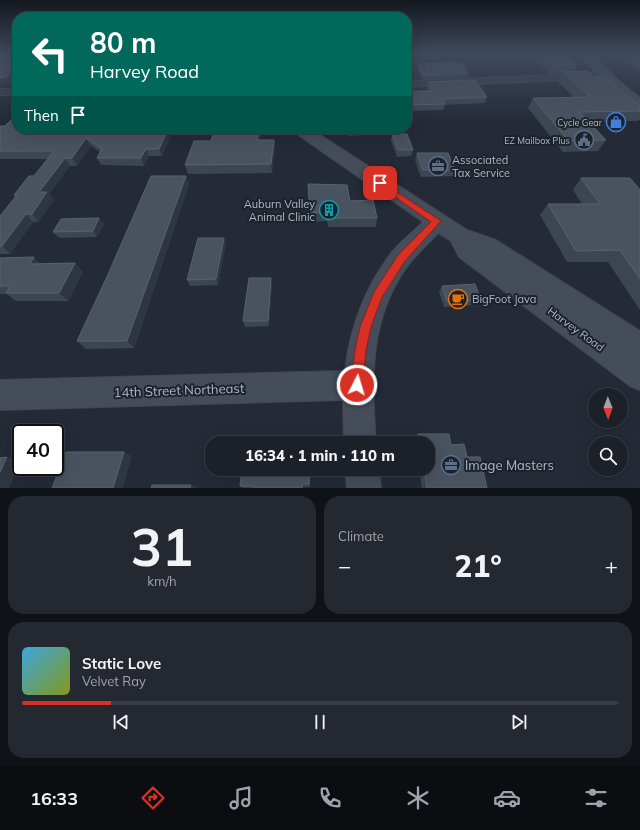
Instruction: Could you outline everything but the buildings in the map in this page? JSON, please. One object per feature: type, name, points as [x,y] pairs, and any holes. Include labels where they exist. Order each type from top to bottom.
[{"type":"main road","points":[[608,77],[640,105]]},
{"type":"main road","name":"Harvey Road","points":[[307,134],[458,236],[488,246],[640,346]]},
{"type":"main road","points":[[360,436],[357,385],[360,350],[366,327],[378,296],[401,258],[437,221]]},
{"type":"main road","name":"Harvey Road","points":[[458,236],[467,251],[640,376]]},
{"type":"main road","name":"14th Street Northeast","points":[[0,395],[357,385]]},
{"type":"main road","points":[[363,476],[364,488]]},
{"type":"street","points":[[412,84],[588,77]]},
{"type":"street","points":[[0,92],[12,92]]},
{"type":"place","name":"Cycle Gear","points":[[616,122]]},
{"type":"place","name":"EZ Mailbox Plus","points":[[584,140]]},
{"type":"place","name":"Associated Tax Service","points":[[438,166]]},
{"type":"place","name":"Auburn Valley Animal Clinic","points":[[329,210]]},
{"type":"place","name":"BigFoot Java","points":[[458,299]]},
{"type":"place","name":"Image Masters","points":[[451,465]]},
{"type":"route","points":[[357,385],[360,350],[371,311],[378,296],[401,258],[437,221],[380,183]]}]
